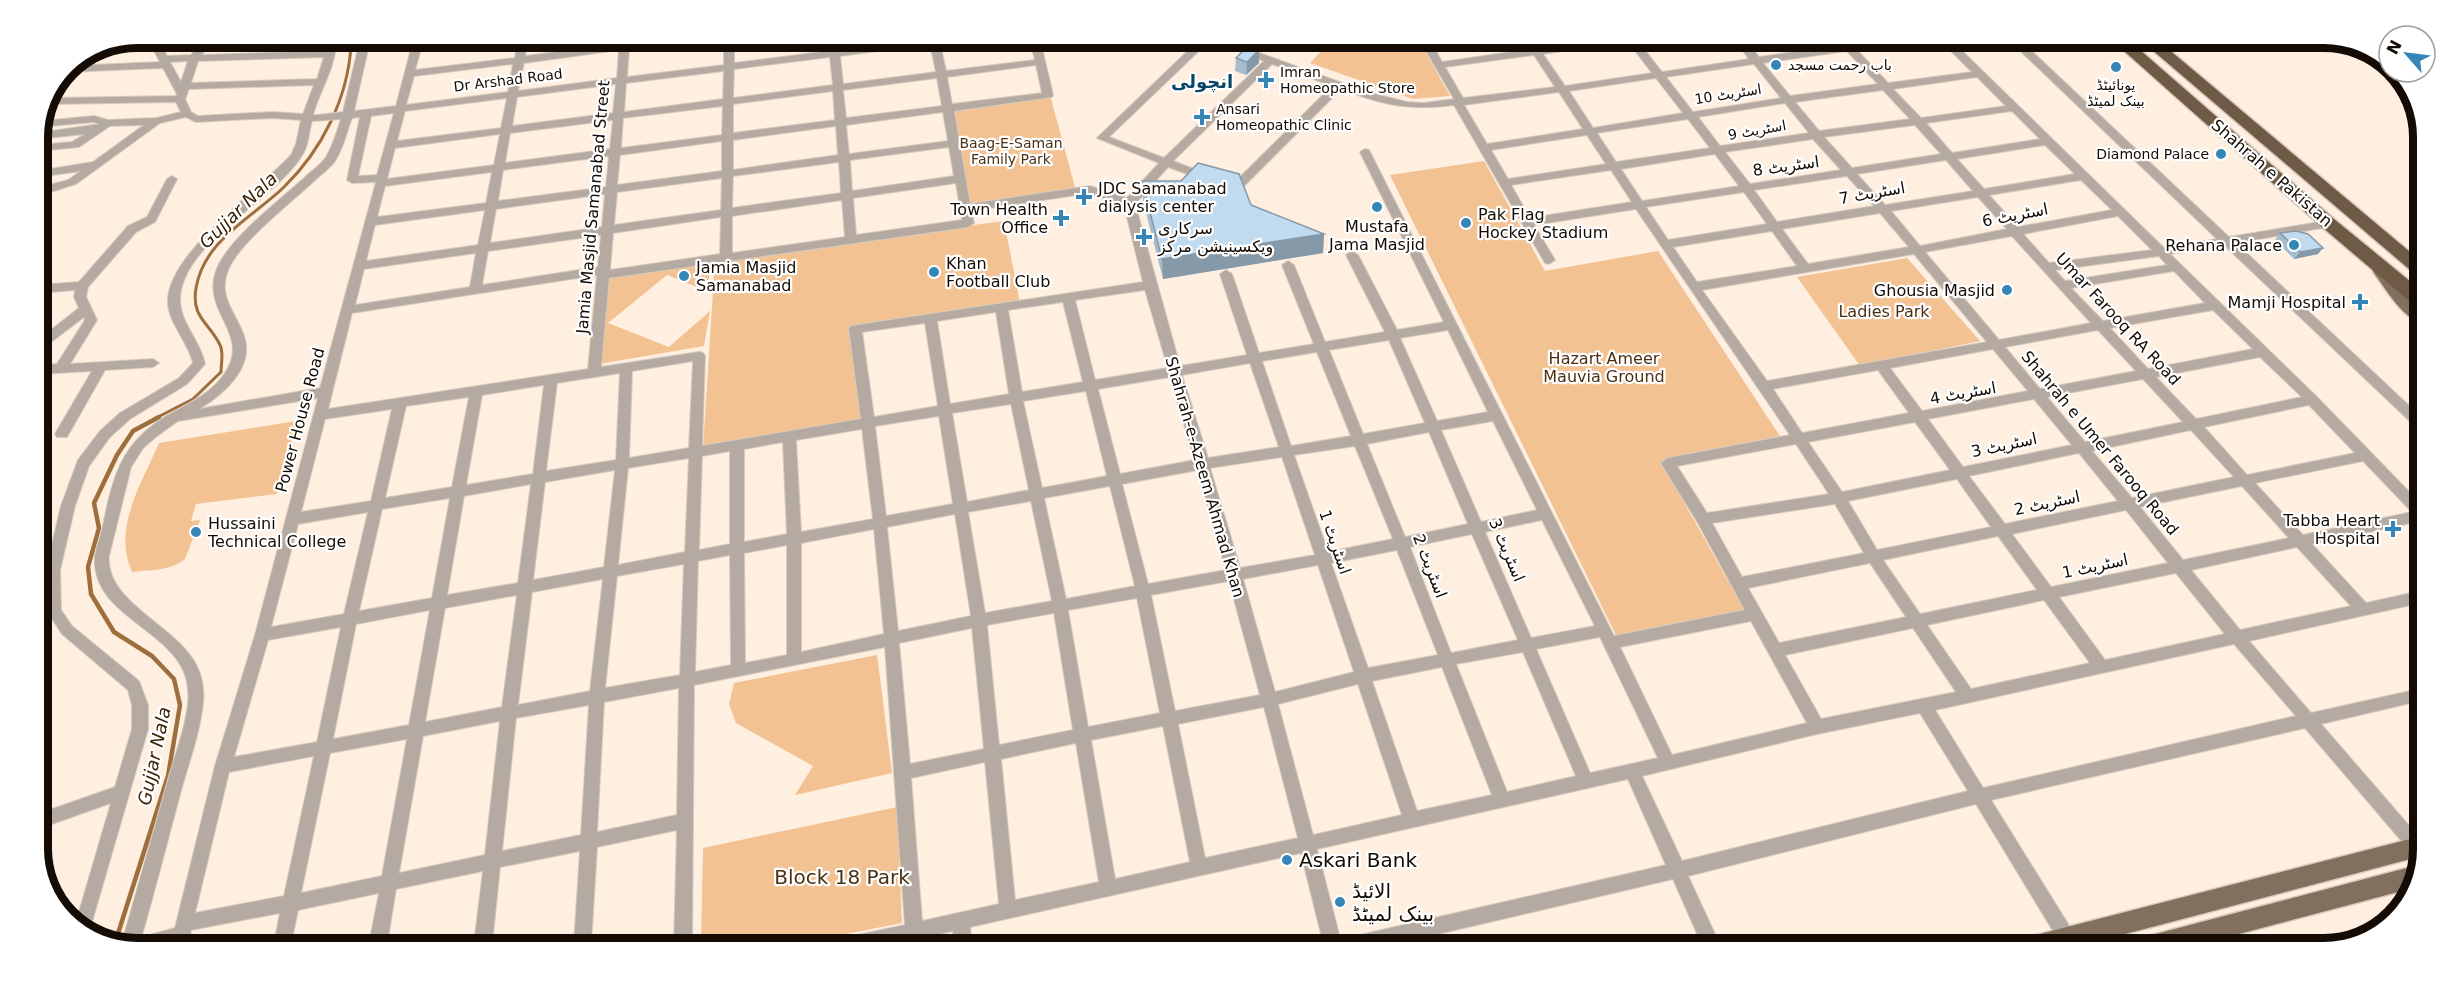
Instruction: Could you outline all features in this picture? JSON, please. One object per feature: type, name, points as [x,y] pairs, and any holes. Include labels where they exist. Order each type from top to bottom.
[{"type":"highway","name":"Shahrah e Pakistan","points":[[2122,48],[2413,293]]},
{"type":"highway","name":"Shahrah e Pakistan","points":[[2158,48],[2413,263]]},
{"type":"main road","points":[[2374,260],[2401,298],[2413,309]]},
{"type":"main road","points":[[2067,938],[2413,848]]},
{"type":"main road","points":[[2184,938],[2406,882]]},
{"type":"street","points":[[48,134],[156,121],[187,114],[182,93],[158,48]]},
{"type":"street","points":[[182,93],[194,58],[202,48]]},
{"type":"street","points":[[133,937],[189,730],[196,692],[190,665],[158,631],[110,590],[102,564],[113,510],[128,460],[144,439],[167,420],[207,398],[227,380],[236,367],[242,351],[240,335],[225,316],[216,291],[223,264],[236,247],[331,159],[363,48]]},
{"type":"street","name":"Power House Road","points":[[182,934],[223,766],[262,635],[416,48]]},
{"type":"street","points":[[475,290],[521,48]]},
{"type":"street","points":[[409,74],[611,48]]},
{"type":"street","name":"Jamia Masjid Samanabad Street","points":[[594,373],[625,48]]},
{"type":"street","points":[[726,258],[729,48]]},
{"type":"street","name":"Dr Arshad Road","points":[[187,114],[196,119],[272,115],[344,116],[879,48]]},
{"type":"street","points":[[348,310],[475,290],[726,258],[968,223],[935,48]]},
{"type":"street","points":[[366,113],[352,180],[381,181],[1048,95],[1037,48]]},
{"type":"street","points":[[1197,48],[1102,138],[1236,188],[1339,85]]},
{"type":"street","points":[[1237,48],[1339,85],[1407,105],[1460,103],[1757,61],[1830,48]]},
{"type":"street","points":[[1429,48],[1549,260]]},
{"type":"street","points":[[1440,65],[1530,48]]},
{"type":"street","points":[[1536,48],[1694,287],[1839,498],[1874,558],[1968,697]]},
{"type":"street","points":[[1638,48],[1716,152],[1747,188],[1805,269]]},
{"type":"street","name":"Shahrah e Umer Farooq Road","points":[[1746,48],[1816,135],[1882,208],[2129,504],[2236,636],[2413,841]]},
{"type":"street","name":"Umar Farooq RA Road","points":[[1850,48],[2062,285],[2364,610]]},
{"type":"street","points":[[1953,48],[2312,400],[2413,507]]},
{"type":"street","points":[[2022,48],[2413,416]]},
{"type":"street","points":[[82,68],[331,49],[322,82],[307,117],[303,139],[296,155],[269,185],[208,239],[179,276],[174,298],[177,317],[198,354],[199,364],[183,381],[125,416],[105,434],[84,464],[68,506],[53,570],[54,611],[67,630],[134,686],[140,705],[140,729],[84,921]]},
{"type":"street","points":[[835,54],[851,240]]},
{"type":"street","points":[[966,208],[1090,189],[1129,203],[1166,162],[1271,60]]},
{"type":"street","points":[[390,145],[1041,62]]},
{"type":"street","name":"اسٹریٹ 10","points":[[1485,148],[1787,100],[1977,74]]},
{"type":"street","points":[[56,101],[322,82]]},
{"type":"street","name":"اسٹریٹ 9","points":[[1505,183],[1816,135],[2013,108]]},
{"type":"street","points":[[50,123],[94,119],[104,126]]},
{"type":"street","points":[[48,189],[72,182],[156,121]]},
{"type":"street","points":[[48,147],[75,145],[104,126]]},
{"type":"street","name":"اسٹریٹ 8","points":[[1528,222],[2048,141]]},
{"type":"street","points":[[371,222],[954,143]]},
{"type":"street","points":[[1365,152],[1608,637],[1668,763]]},
{"type":"street","points":[[48,172],[96,165]]},
{"type":"street","name":"اسٹریٹ 7","points":[[1666,244],[2084,176]]},
{"type":"street","points":[[60,369],[90,320],[80,297],[82,285],[132,229],[151,219],[172,179]]},
{"type":"street","points":[[359,266],[960,179]]},
{"type":"street","name":"Shahrah-e-Azeem Ahmad Khan","points":[[1129,203],[1149,285],[1203,464],[1308,843],[1331,938]]},
{"type":"street","name":"اسٹریٹ 6","points":[[1694,287],[1916,250],[2121,212]]},
{"type":"street","points":[[2046,267],[2162,252],[2328,223]]},
{"type":"street","name":"اسٹریٹ 3","points":[[1352,255],[1393,335],[1586,781]]},
{"type":"street","name":"اسٹریٹ 2","points":[[1288,265],[1360,440],[1502,800]]},
{"type":"street","points":[[2062,285],[2177,267]]},
{"type":"street","name":"اسٹریٹ 1","points":[[1226,274],[1412,820]]},
{"type":"street","points":[[48,289],[82,285]]},
{"type":"street","points":[[914,931],[892,637],[869,422],[855,329],[1149,285]]},
{"type":"street","points":[[1068,297],[1143,591],[1171,719],[1199,867]]},
{"type":"street","points":[[1764,386],[2215,305]]},
{"type":"street","points":[[1000,307],[1016,397],[1060,606],[1108,888]]},
{"type":"street","points":[[48,338],[86,309]]},
{"type":"street","points":[[930,318],[979,620],[1008,910]]},
{"type":"street","points":[[293,519],[1452,325]]},
{"type":"street","name":"اسٹریٹ 4","points":[[1703,519],[1668,463],[2038,396],[2263,352]]},
{"type":"street","points":[[321,415],[699,356],[687,681],[682,938]]},
{"type":"street","points":[[48,370],[153,363]]},
{"type":"street","points":[[1881,365],[2102,668]]},
{"type":"street","points":[[63,434],[101,366]]},
{"type":"street","points":[[583,938],[597,696],[622,464],[626,368]]},
{"type":"street","points":[[484,938],[524,588],[551,380]]},
{"type":"street","points":[[379,938],[476,391]]},
{"type":"street","points":[[167,420],[326,392]]},
{"type":"street","name":"اسٹریٹ 3","points":[[1703,519],[1839,498],[2312,400]]},
{"type":"street","points":[[283,938],[350,620],[400,403]]},
{"type":"street","points":[[262,635],[1203,464],[1360,440],[1497,415]]},
{"type":"street","points":[[789,436],[794,538],[794,660]]},
{"type":"street","points":[[737,445],[738,671]]},
{"type":"street","name":"اسٹریٹ 2","points":[[1738,584],[2364,456]]},
{"type":"street","points":[[223,766],[687,681],[979,620],[1322,559],[1546,514]]},
{"type":"street","name":"اسٹریٹ 1","points":[[1777,650],[2302,542],[2413,517]]},
{"type":"street","points":[[1703,519],[1777,650],[1817,727]]},
{"type":"street","points":[[884,938],[1668,763],[1817,727],[1968,697],[2413,599]]},
{"type":"street","points":[[903,773],[1081,735],[1268,700],[1362,676],[1447,660],[1528,646],[1608,637],[1755,614]]},
{"type":"street","points":[[1386,938],[1679,870],[1978,796],[2413,696]]},
{"type":"street","points":[[1924,706],[2067,938]]},
{"type":"street","points":[[1632,771],[1708,938]]},
{"type":"street","points":[[48,817],[122,792]]},
{"type":"street","points":[[167,938],[291,903],[685,821]]},
{"type":"street","points":[[960,921],[962,938]]},
{"type":"green space","points":[[1324,48],[1423,48],[1450,96],[1413,99],[1310,63]]},
{"type":"green space","name":"Baag-E-Saman Family Park","points":[[1050,95],[1076,191],[966,208],[948,108]]},
{"type":"green space","name":"Hazart Ameer Mauvia Ground","points":[[1484,161],[1545,271],[1658,251],[1782,439],[1662,463],[1745,611],[1617,637],[1390,175]]},
{"type":"green space","points":[[1004,221],[1020,303],[855,329],[869,422],[703,448],[715,259]]},
{"type":"green space","name":"Ladies Park","points":[[1907,258],[1980,341],[1860,366],[1797,277]]},
{"type":"green space","points":[[711,263],[707,291],[667,275],[608,323],[669,347],[710,311],[704,346],[599,364],[605,277]]},
{"type":"green space","points":[[297,421],[277,494],[196,504],[191,521],[200,520],[185,559],[167,568],[132,572],[125,539],[127,522],[138,490],[159,443]]},
{"type":"green space","points":[[877,655],[892,773],[795,795],[813,766],[736,723],[729,704],[734,683]]},
{"type":"green space","name":"Block 18 Park","points":[[897,807],[902,923],[825,938],[701,938],[703,848]]},
{"type":"building","points":[[1246,48],[1259,50],[1247,62],[1236,58]]},
{"type":"building","points":[[1198,163],[1239,174],[1251,205],[1324,234],[1162,259],[1142,181],[1181,181]]},
{"type":"building","points":[[2296,231],[2308,234],[2323,248],[2300,252],[2280,233]]},
{"type":"waterway","name":"Gujjar Nala","points":[[156,418],[193,399],[221,372],[221,348],[216,337],[198,313],[196,306],[196,288],[201,271],[219,243],[284,187],[310,157],[331,122],[339,103],[345,84],[351,48]]},
{"type":"waterway","name":"Gujjar Nala","points":[[117,935],[168,776],[180,705],[174,679],[152,656],[114,632],[91,594],[88,567],[99,528],[94,503],[117,455],[133,431],[159,417]]},
{"type":"place","name":"باب رحمت مسجد","points":[[1776,65]]},
{"type":"place","name":"یونائیٹڈ بینک لمیٹڈ","points":[[2116,67]]},
{"type":"place","name":"Imran Homeopathic Store","points":[[1266,80]]},
{"type":"place","name":"Ansari Homeopathic Clinic","points":[[1202,117]]},
{"type":"place","name":"Diamond Palace","points":[[2221,154]]},
{"type":"place","name":"JDC Samanabad dialysis center","points":[[1084,197]]},
{"type":"place","name":"Mustafa Jama Masjid","points":[[1377,207]]},
{"type":"place","name":"Town Health Office","points":[[1061,218]]},
{"type":"place","name":"Pak Flag Hockey Stadium","points":[[1466,223]]},
{"type":"place","name":"سرکاری ویکسینیشن مرکز","points":[[1144,237]]},
{"type":"place","name":"Rehana Palace","points":[[2294,245]]},
{"type":"place","name":"Khan Football Club","points":[[934,272]]},
{"type":"place","name":"Jamia Masjid Samanabad","points":[[684,276]]},
{"type":"place","name":"Ghousia Masjid","points":[[2007,290]]},
{"type":"place","name":"Mamji Hospital","points":[[2360,302]]},
{"type":"place","name":"Tabba Heart Hospital","points":[[2393,529]]},
{"type":"place","name":"Hussaini Technical College","points":[[196,532]]},
{"type":"place","name":"Askari Bank","points":[[1287,860]]},
{"type":"place","name":"الائیڈ بینک لمیٹڈ","points":[[1340,902]]},
{"type":"district","name":"انچولی","points":[[1202,81]]}]
